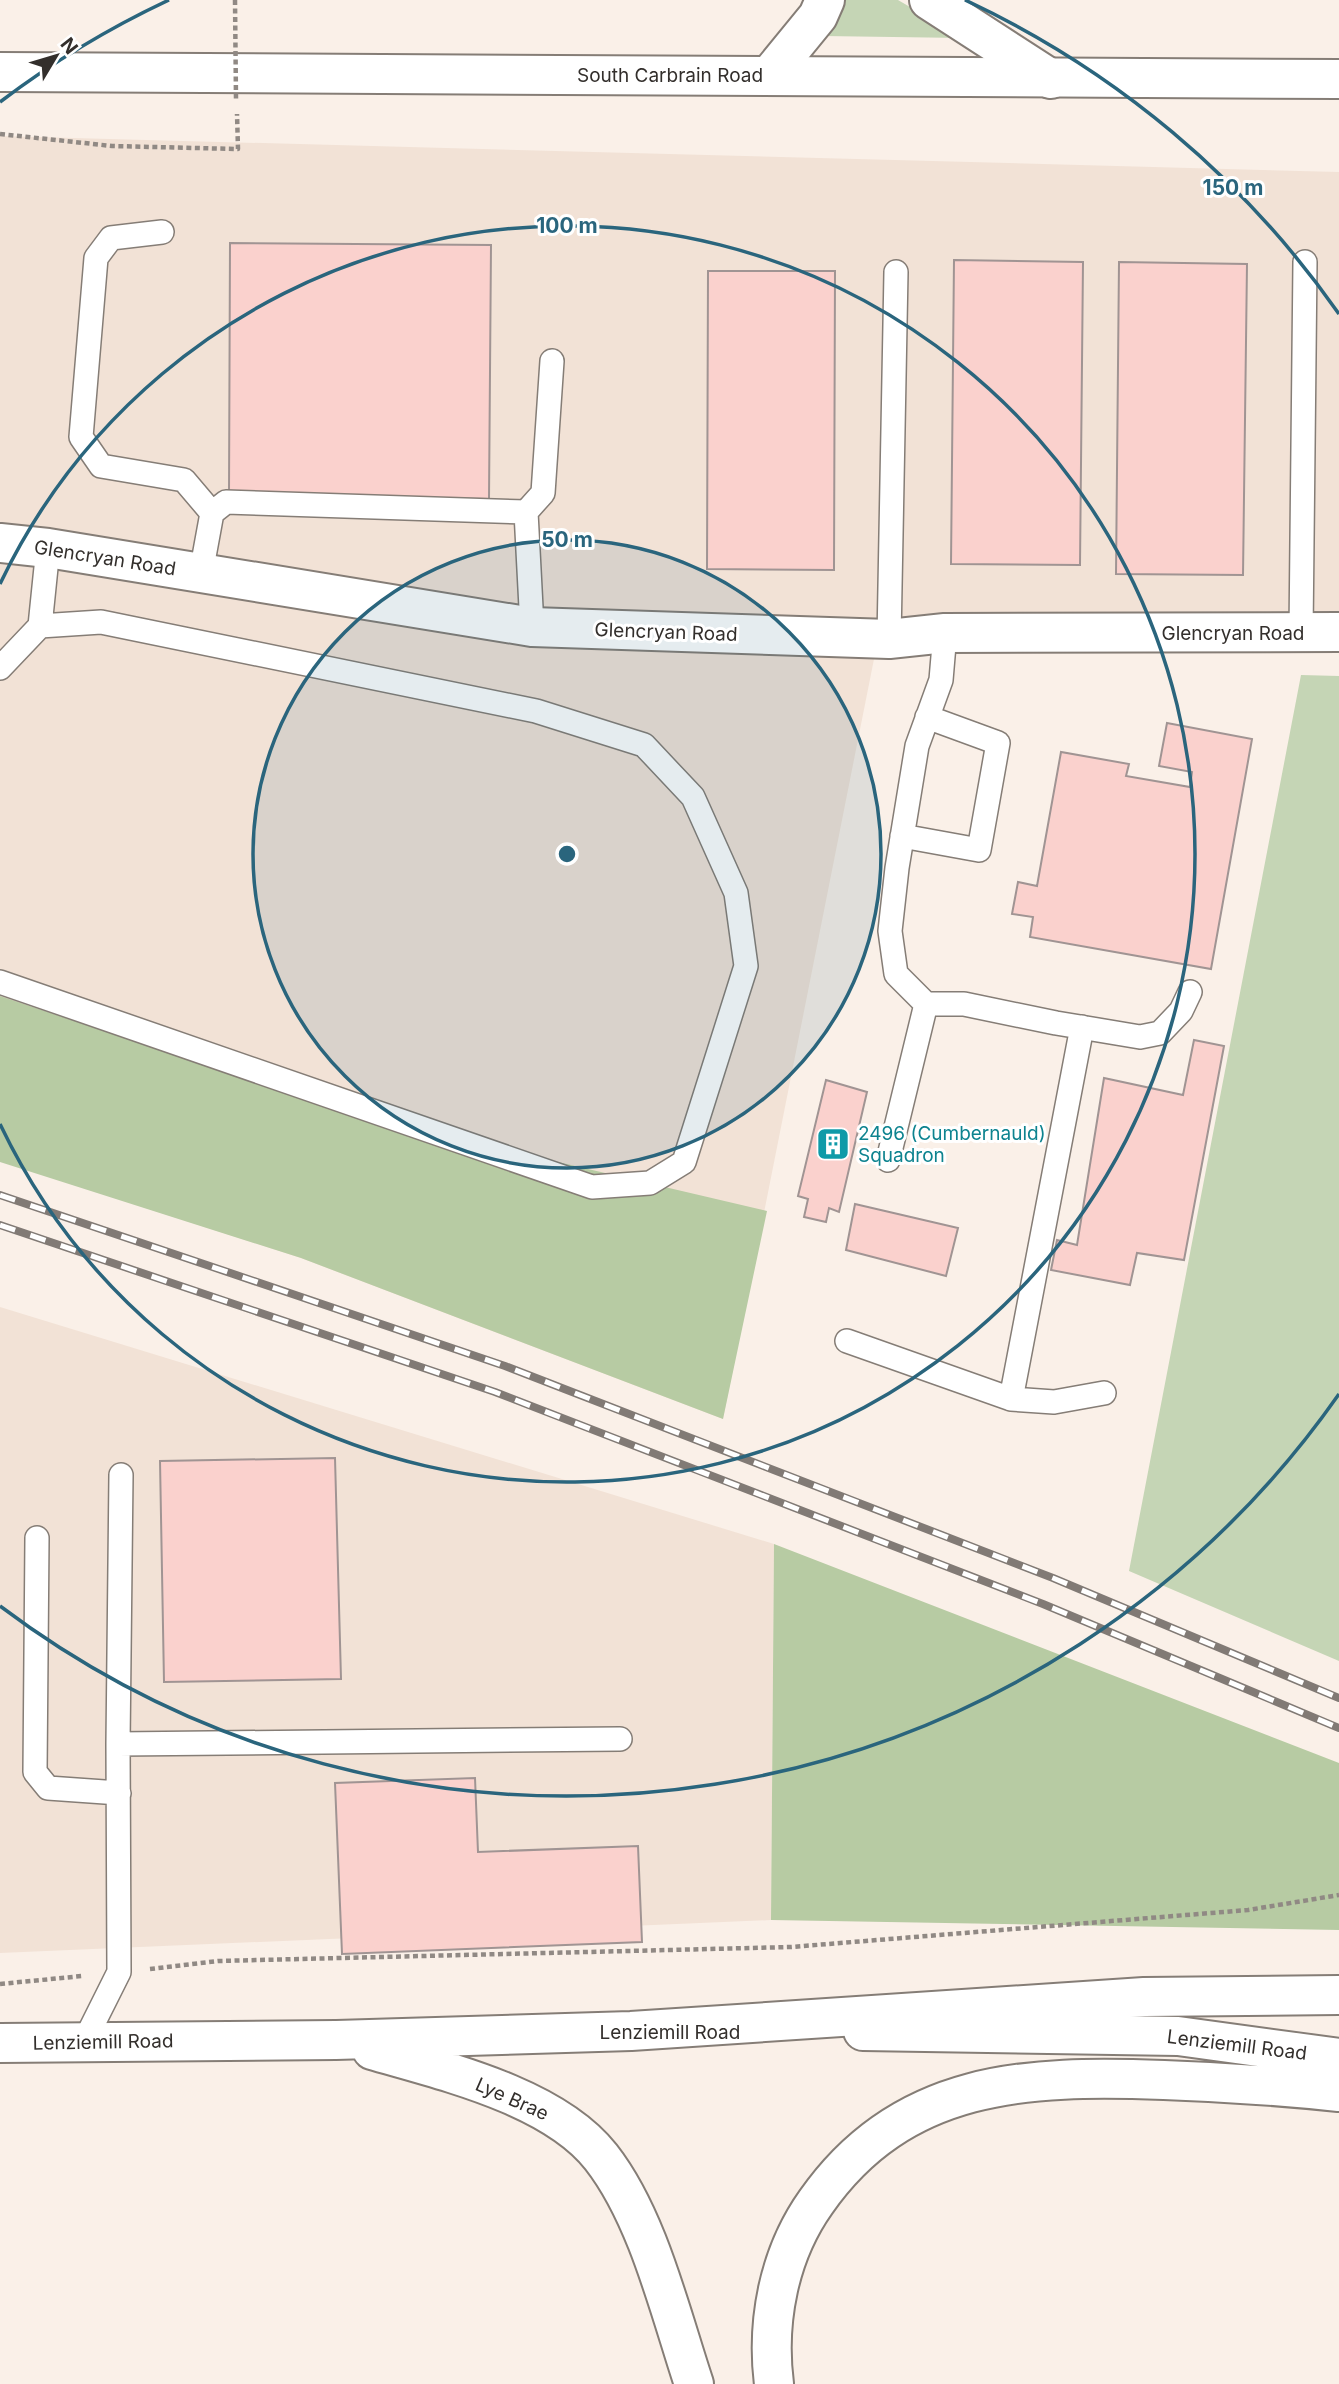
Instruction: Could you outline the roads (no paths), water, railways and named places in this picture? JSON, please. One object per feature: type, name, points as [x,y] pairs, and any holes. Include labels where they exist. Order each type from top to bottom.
[{"type":"street","points":[[769,76],[818,16],[825,0]]},
{"type":"street","points":[[929,0],[1051,79]]},
{"type":"street","name":"South Carbrain Road","points":[[0,72],[1339,79]]},
{"type":"street","name":"Glencryan Road","points":[[0,543],[48,548],[532,627],[889,639],[945,633],[1339,632]]},
{"type":"street","points":[[631,2031],[1144,1997],[1339,1995]]},
{"type":"street","name":"Lenziemill Road","points":[[0,2043],[336,2040],[631,2031],[925,2032],[1178,2036],[1339,2058]]},
{"type":"street","name":"Lye Brae","points":[[336,2040],[456,2074],[520,2098],[552,2116],[592,2148],[634,2211],[694,2384]]},
{"type":"street","points":[[774,2384],[772,2334],[775,2300],[793,2241],[807,2214],[844,2166],[864,2147],[901,2120],[920,2110],[1000,2085],[1091,2077],[1264,2084],[1339,2092]]},
{"type":"lane","points":[[162,232],[111,238],[96,258],[81,438],[101,466],[184,480],[212,513]]},
{"type":"lane","points":[[1301,633],[1306,262]]},
{"type":"lane","points":[[889,639],[896,272]]},
{"type":"lane","points":[[532,627],[526,512],[543,493],[551,361]]},
{"type":"lane","points":[[201,573],[212,513],[226,502],[526,512]]},
{"type":"lane","points":[[0,668],[40,626],[48,548]]},
{"type":"lane","points":[[0,982],[592,1187],[650,1184],[684,1162],[746,966],[736,893],[693,797],[644,745],[537,711],[101,622],[40,626]]},
{"type":"lane","points":[[945,633],[941,680],[917,746],[902,836],[890,931],[896,974],[926,1004],[964,1004],[1140,1037],[1160,1033],[1181,1012],[1190,992]]},
{"type":"lane","points":[[902,836],[979,850],[998,743],[927,717]]},
{"type":"lane","points":[[888,1160],[926,1004]]},
{"type":"lane","points":[[1011,1399],[1083,1027]]},
{"type":"lane","points":[[847,1341],[1011,1399],[1054,1402],[1104,1393]]},
{"type":"lane","points":[[84,2042],[120,1972],[118,1744],[121,1475]]},
{"type":"lane","points":[[37,1538],[35,1772],[48,1788],[118,1793]]},
{"type":"lane","points":[[118,1744],[620,1739]]},
{"type":"railway","points":[[0,1195],[505,1366],[1053,1578],[1339,1698]]},
{"type":"railway","points":[[0,1225],[495,1392],[1043,1604],[1339,1728]]},
{"type":"place","name":"2496 (Cumbernauld) Squadron","points":[[833,1144]]}]
